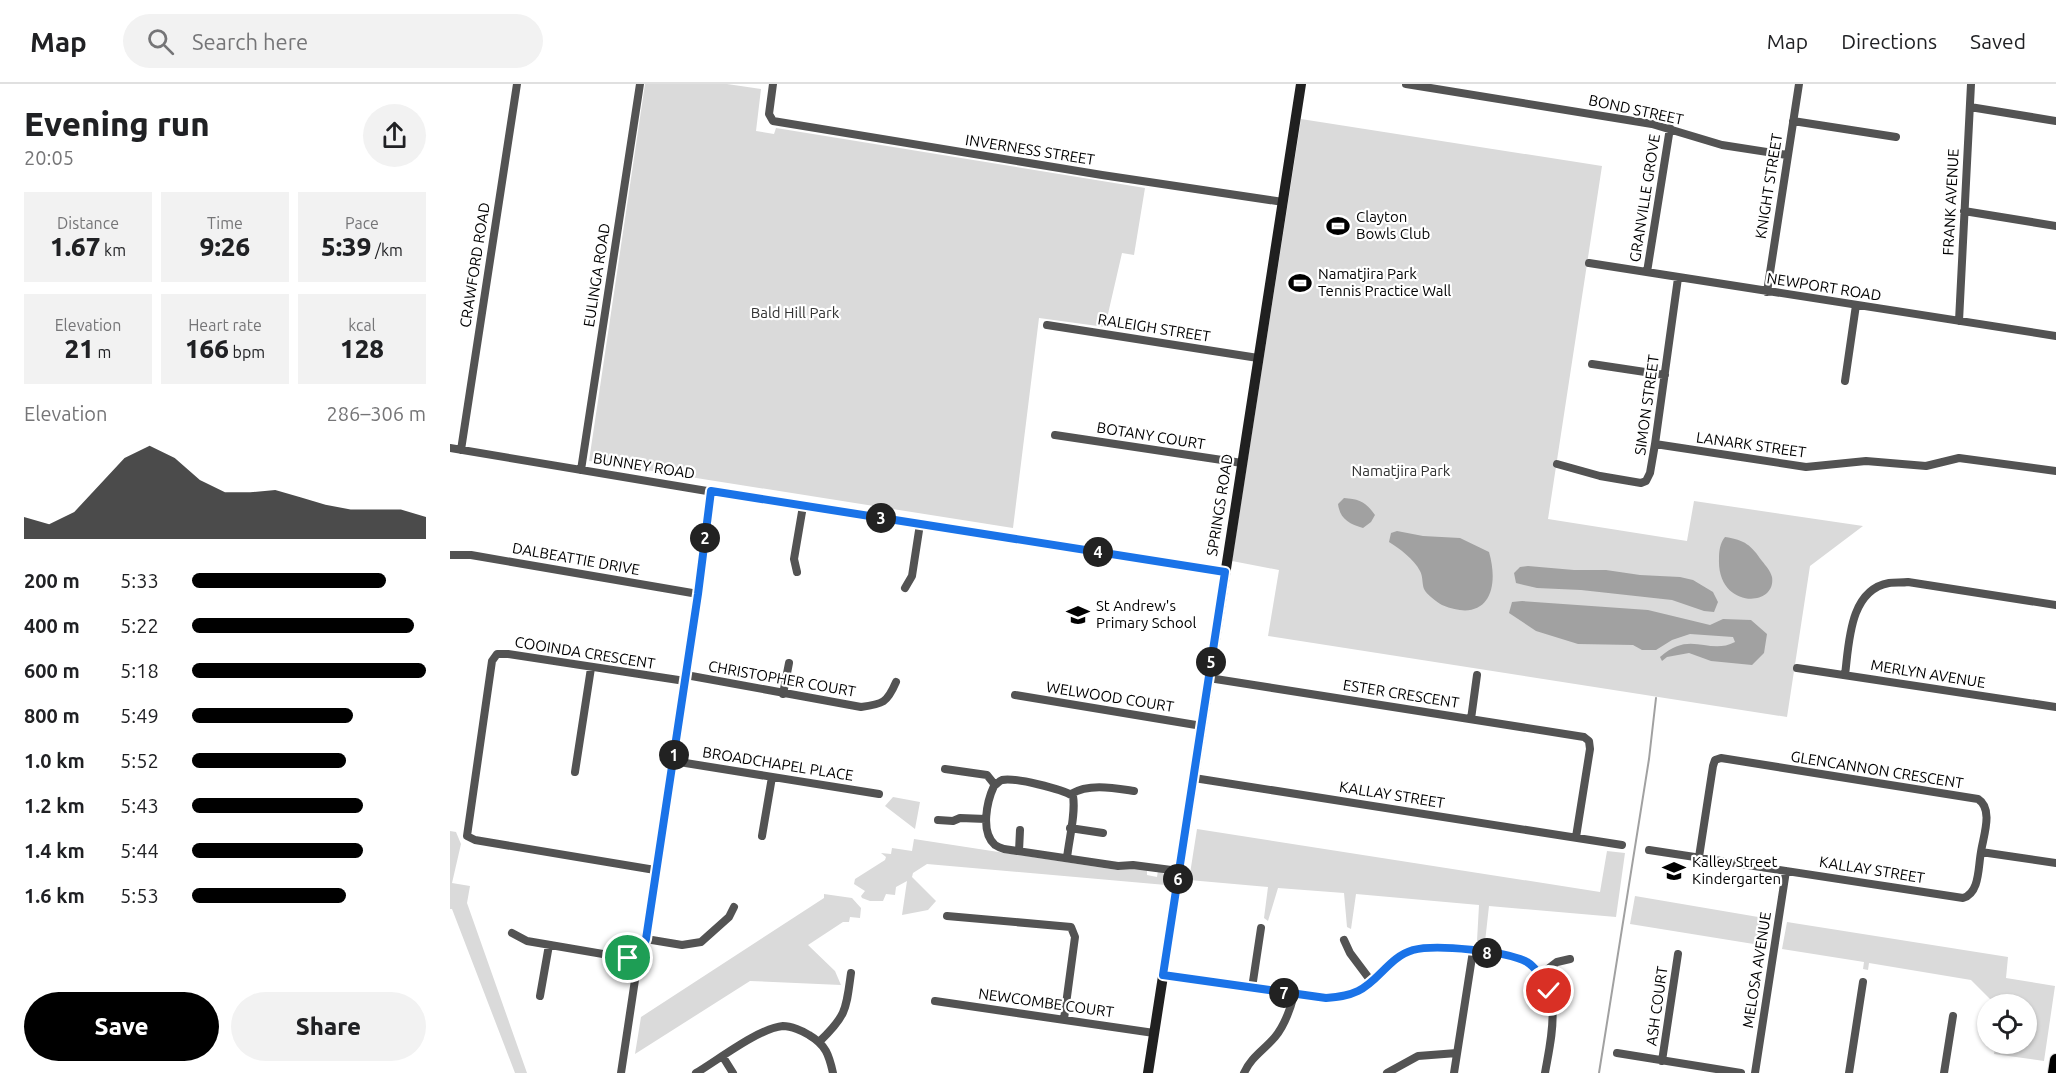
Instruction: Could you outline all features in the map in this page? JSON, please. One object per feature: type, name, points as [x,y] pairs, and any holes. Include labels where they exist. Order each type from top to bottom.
[{"type":"main road","name":"SPRINGS ROAD","points":[[1148,1073],[1283,202],[1298,84]]},
{"type":"main road","points":[[2054,1073],[2056,1060]]},
{"type":"street","name":"CRAWFORD ROAD","points":[[461,450],[517,84]]},
{"type":"street","name":"EULINGA ROAD","points":[[581,470],[640,84]]},
{"type":"street","name":"INVERNESS STREET","points":[[773,84],[769,114],[772,121],[1093,174],[1283,202]]},
{"type":"street","name":"BOND STREET","points":[[1406,84],[1652,124],[1722,145],[1787,155]]},
{"type":"street","name":"KNIGHT STREET","points":[[1767,292],[1799,84]]},
{"type":"street","name":"FRANK AVENUE","points":[[1959,321],[1971,84]]},
{"type":"street","points":[[1970,107],[2056,121]]},
{"type":"street","points":[[1793,121],[1896,137]]},
{"type":"street","name":"GRANVILLE GROVE","points":[[1647,272],[1670,128]]},
{"type":"street","points":[[1964,212],[2056,226]]},
{"type":"street","name":"NEWPORT ROAD","points":[[1589,263],[2056,336]]},
{"type":"street","name":"SIMON STREET","points":[[1557,464],[1600,476],[1641,483],[1646,481],[1650,473],[1655,444],[1678,278]]},
{"type":"street","points":[[1845,381],[1856,305]]},
{"type":"street","name":"RALEIGH STREET","points":[[1047,325],[1258,358]]},
{"type":"street","points":[[1592,364],[1665,375]]},
{"type":"street","name":"BOTANY COURT","points":[[1056,435],[1242,464]]},
{"type":"street","name":"LANARK STREET","points":[[1655,444],[1806,467],[1866,461],[1926,466],[1959,458],[2056,471]]},
{"type":"street","name":"BUNNEY ROAD","points":[[450,448],[1225,572]]},
{"type":"street","points":[[621,1073],[638,960],[646,939],[686,678],[711,491]]},
{"type":"street","points":[[797,572],[795,560],[803,506]]},
{"type":"street","points":[[905,588],[912,576],[920,524]]},
{"type":"street","name":"DALBEATTIE DRIVE","points":[[450,555],[471,555],[698,594]]},
{"type":"street","points":[[1845,675],[1853,621],[1860,604],[1870,592],[1887,584],[1908,582],[2056,605]]},
{"type":"street","name":"COOINDA CRESCENT","points":[[655,870],[475,840],[467,836],[492,661],[497,654],[508,654],[591,668],[686,678]]},
{"type":"street","points":[[783,694],[789,663]]},
{"type":"street","points":[[575,772],[591,668]]},
{"type":"street","name":"MERLYN AVENUE","points":[[1797,668],[2056,707]]},
{"type":"street","points":[[1471,719],[1478,675]]},
{"type":"street","name":"CHRISTOPHER COURT","points":[[686,678],[861,707],[879,705],[889,697],[896,682]]},
{"type":"street","name":"ESTER CRESCENT","points":[[1209,678],[1592,738],[1576,837]]},
{"type":"street","name":"WELWOOD COURT","points":[[1015,695],[1202,726]]},
{"type":"street","name":"GLENCANNON CRESCENT","points":[[1699,857],[1713,756],[1978,799],[1985,805],[1987,813],[1981,852]]},
{"type":"street","name":"BROADCHAPEL PLACE","points":[[673,761],[879,794]]},
{"type":"street","points":[[945,769],[989,776],[994,785]]},
{"type":"street","points":[[762,836],[772,777]]},
{"type":"street","name":"KALLAY STREET","points":[[1194,778],[1622,845]]},
{"type":"street","points":[[1067,858],[1075,808],[1071,794],[1058,788],[1005,780],[994,785],[986,819],[988,832],[995,845],[1004,849],[1118,866],[1132,865],[1179,870]]},
{"type":"street","points":[[1071,794],[1082,788],[1134,791]]},
{"type":"street","points":[[938,819],[953,821],[960,818],[986,819]]},
{"type":"street","points":[[1070,828],[1104,833]]},
{"type":"street","points":[[1019,851],[1020,830]]},
{"type":"street","name":"KALLAY STREET","points":[[1650,850],[1963,898],[1970,896],[1974,889],[1981,852]]},
{"type":"street","points":[[1981,852],[2056,863]]},
{"type":"street","name":"MELOSA AVENUE","points":[[1755,1073],[1786,870]]},
{"type":"street","points":[[646,939],[682,945],[701,942],[729,917],[734,907]]},
{"type":"street","points":[[946,916],[1071,927],[1075,937],[1064,1019]]},
{"type":"street","points":[[1252,988],[1261,928]]},
{"type":"street","points":[[512,933],[526,941],[638,960]]},
{"type":"street","points":[[1344,940],[1350,953],[1371,981]]},
{"type":"street","points":[[540,996],[549,945]]},
{"type":"street","points":[[1163,975],[1326,998],[1341,997],[1359,991],[1396,958],[1414,950],[1442,947],[1506,955],[1528,962],[1540,975],[1549,991],[1554,1009],[1545,1073]]},
{"type":"street","points":[[1454,1073],[1473,951]]},
{"type":"street","name":"ASH COURT","points":[[1662,1061],[1678,954]]},
{"type":"street","points":[[1540,975],[1557,962],[1570,959]]},
{"type":"street","points":[[820,1041],[837,1024],[844,1012],[850,973]]},
{"type":"street","points":[[1850,1073],[1863,982]]},
{"type":"street","points":[[1244,1073],[1256,1054],[1275,1037],[1288,1016],[1294,994]]},
{"type":"street","name":"NEWCOMBE COURT","points":[[935,1001],[1154,1033]]},
{"type":"street","points":[[1944,1073],[1953,1016]]},
{"type":"street","points":[[696,1073],[766,1030],[785,1026],[805,1032],[820,1041],[829,1053],[833,1073]]},
{"type":"street","points":[[1387,1073],[1424,1054],[1457,1053]]},
{"type":"street","points":[[1617,1053],[1708,1070],[1741,1073]]},
{"type":"street","points":[[723,1057],[733,1073]]},
{"type":"green space","name":"Bald Hill Park","points":[[645,84],[727,84],[761,89],[756,131],[774,134],[776,128],[1145,188],[1134,255],[1122,253],[1105,327],[1039,318],[1013,528],[589,461]]},
{"type":"green space","name":"Namatjira Park","points":[[1301,119],[1602,166],[1548,519],[1687,541],[1694,501],[1863,526],[1810,566],[1787,717],[1268,636],[1279,570],[1232,561]]},
{"type":"green space","points":[[893,797],[920,802],[915,829],[885,806]]},
{"type":"green space","points":[[1197,829],[1600,892],[1607,851],[1625,853],[1616,917],[1489,906],[1485,942],[1477,941],[1479,905],[1356,894],[1351,929],[1347,927],[1344,893],[1278,888],[1268,921],[1264,918],[1268,887],[1189,880]]},
{"type":"green space","points":[[450,831],[456,832],[461,844],[452,883],[470,886],[467,903],[527,1073],[515,1073],[452,909],[450,909]]},
{"type":"green space","points":[[914,839],[1117,870],[1147,869],[1147,875],[1157,877],[1158,870],[1167,876],[1166,885],[927,864],[913,873],[912,877],[936,901],[928,910],[902,915],[907,881],[896,887],[895,895],[886,894],[883,901],[870,901],[862,898],[865,891],[854,884],[855,879],[885,860],[886,857],[881,853],[891,854],[892,848],[912,851]]},
{"type":"green space","points":[[824,894],[852,898],[861,908],[860,918],[850,917],[849,922],[843,922],[808,945],[835,971],[841,985],[750,981],[635,1054],[641,1017],[824,898]]},
{"type":"green space","points":[[1635,896],[1770,919],[1766,946],[1630,924]]},
{"type":"green space","points":[[1787,922],[2008,957],[2006,978],[2055,986],[2044,1061],[1994,1054],[2037,1054],[2037,994],[1985,994],[1971,980],[1869,963],[1868,970],[1863,969],[1864,962],[1782,949]]},
{"type":"shaded area","points":[[1344,498],[1358,500],[1365,504],[1375,515],[1371,522],[1363,528],[1346,520],[1338,504]]},
{"type":"shaded area","points":[[1397,531],[1423,536],[1460,538],[1489,552],[1493,579],[1486,600],[1480,607],[1457,610],[1435,600],[1424,589],[1421,573],[1414,562],[1389,542],[1391,533]]},
{"type":"shaded area","points":[[1725,537],[1747,544],[1768,568],[1772,577],[1771,587],[1766,594],[1757,598],[1747,598],[1736,595],[1727,587],[1721,575],[1719,559],[1720,547]]},
{"type":"shaded area","points":[[1520,567],[1680,577],[1693,580],[1713,592],[1718,602],[1714,612],[1672,600],[1581,590],[1537,588],[1516,583],[1514,573]]},
{"type":"shaded area","points":[[1512,602],[1648,610],[1710,625],[1723,619],[1751,620],[1767,634],[1764,653],[1752,665],[1711,661],[1689,653],[1667,657],[1662,661],[1660,657],[1681,645],[1725,646],[1735,642],[1733,637],[1690,634],[1672,640],[1656,650],[1642,650],[1633,645],[1578,644],[1536,631],[1509,613]]},
{"type":"waterway","points":[[1599,1073],[1649,759],[1656,698]]},
{"type":"place","name":"Clayton Bowls Club","points":[[1338,226]]},
{"type":"place","name":"Namatjira Park Tennis Practice Wall","points":[[1300,283]]},
{"type":"place","name":"St Andrew's Primary School","points":[[1078,615]]},
{"type":"place","name":"Kalley Street Kindergarten","points":[[1674,871]]},
{"type":"route","points":[[628,958],[638,960],[646,939],[698,594],[711,491],[1225,572],[1163,975],[1326,998],[1341,997],[1359,991],[1396,958],[1414,950],[1442,947],[1506,955],[1528,962],[1543,979],[1549,991]]}]
